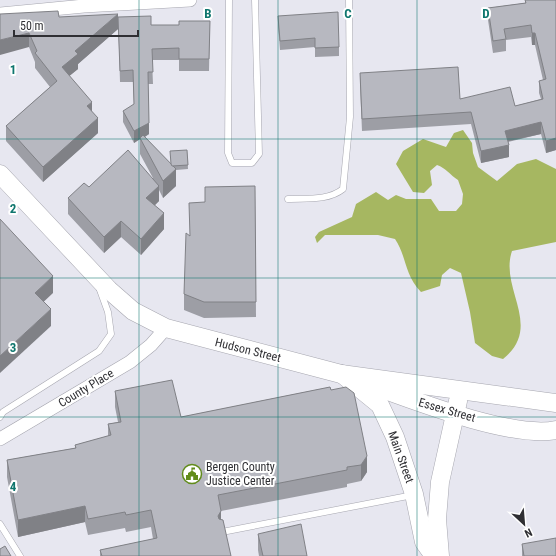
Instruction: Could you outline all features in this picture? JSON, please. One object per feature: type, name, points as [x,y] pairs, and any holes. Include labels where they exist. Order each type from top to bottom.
[{"type":"main road","name":"Hudson Street","points":[[0,174],[109,290],[133,311],[166,328],[341,374],[556,403]]},
{"type":"main road","name":"Essex Street","points":[[341,374],[430,407],[504,426],[524,429],[556,430]]},
{"type":"main road","name":"Main Street","points":[[341,374],[380,405],[395,437],[414,494],[424,542],[434,556]]},
{"type":"main road","points":[[440,556],[436,519],[440,482],[460,391]]},
{"type":"street","points":[[0,14],[83,3],[190,0]]},
{"type":"street","name":"County Place","points":[[0,439],[130,362],[151,345],[166,328]]},
{"type":"lane","points":[[229,0],[228,153],[232,163],[252,163],[258,154],[255,0]]},
{"type":"lane","points":[[288,199],[318,198],[336,194],[343,189],[350,117],[349,0]]},
{"type":"lane","points":[[0,417],[3,412],[100,351],[111,334],[108,312],[99,287],[71,249]]},
{"type":"lane","points":[[222,532],[414,494]]},
{"type":"lane","points":[[0,524],[20,556]]},
{"type":"green space","points":[[463,130],[472,143],[473,153],[478,167],[497,181],[517,164],[536,159],[556,169],[556,242],[512,251],[510,265],[511,279],[518,307],[520,334],[515,346],[503,359],[492,356],[475,343],[461,273],[450,268],[442,275],[440,286],[421,292],[411,279],[402,252],[395,239],[378,235],[325,235],[317,243],[315,237],[319,232],[352,217],[356,204],[376,192],[388,200],[396,195],[406,199],[431,199],[439,211],[456,211],[462,204],[463,194],[458,180],[437,165],[430,171],[432,185],[424,193],[413,192],[396,164],[403,151],[423,139],[446,147],[454,133]]},
{"type":"building","points":[[525,0],[556,0],[556,138],[546,141],[541,122],[505,131],[509,145],[481,151],[471,112],[362,119],[360,73],[458,67],[460,99],[510,87],[515,106],[543,99],[539,81],[546,79],[535,33],[532,33],[531,25],[504,29],[506,39],[493,41],[488,8],[526,3]]},
{"type":"building","points":[[58,11],[59,17],[118,14],[75,51],[78,54],[62,67],[92,102],[87,106],[98,118],[43,167],[6,126],[57,81],[35,53],[37,51],[29,33],[0,40],[0,14]]},
{"type":"building","points":[[338,12],[339,47],[315,48],[315,38],[280,41],[278,16]]},
{"type":"building","points":[[151,16],[151,25],[179,25],[179,21],[210,21],[209,59],[179,59],[179,48],[152,49],[153,72],[148,72],[149,123],[134,131],[123,111],[134,104],[133,70],[120,71],[118,17]]},
{"type":"building","points":[[143,135],[176,169],[163,181],[140,138]]},
{"type":"building","points":[[128,150],[159,186],[146,198],[164,213],[141,239],[121,221],[104,237],[68,198],[84,183],[89,187]]},
{"type":"building","points":[[187,150],[188,165],[172,166],[170,151]]},
{"type":"building","points":[[255,186],[256,302],[204,302],[184,294],[186,233],[190,236],[189,203],[205,202],[205,187]]},
{"type":"building","points":[[0,219],[53,276],[35,293],[51,309],[0,356]]},
{"type":"building","name":"Bergen County Justice Center","points":[[172,380],[181,417],[330,387],[331,390],[346,387],[354,393],[367,456],[361,465],[347,467],[347,470],[218,495],[221,511],[218,516],[219,519],[223,520],[231,556],[102,556],[100,550],[157,538],[151,510],[126,515],[125,512],[88,519],[85,506],[18,520],[7,460],[76,448],[75,445],[111,435],[108,424],[121,422],[115,391]]},
{"type":"building","points":[[301,524],[307,556],[263,556],[258,534]]},
{"type":"building","points":[[556,538],[556,556],[524,556],[522,544]]},
{"type":"building","points":[[5,546],[11,556],[0,556],[0,549]]},
{"type":"place","name":"Bergen County Justice Center","points":[[192,474]]}]
